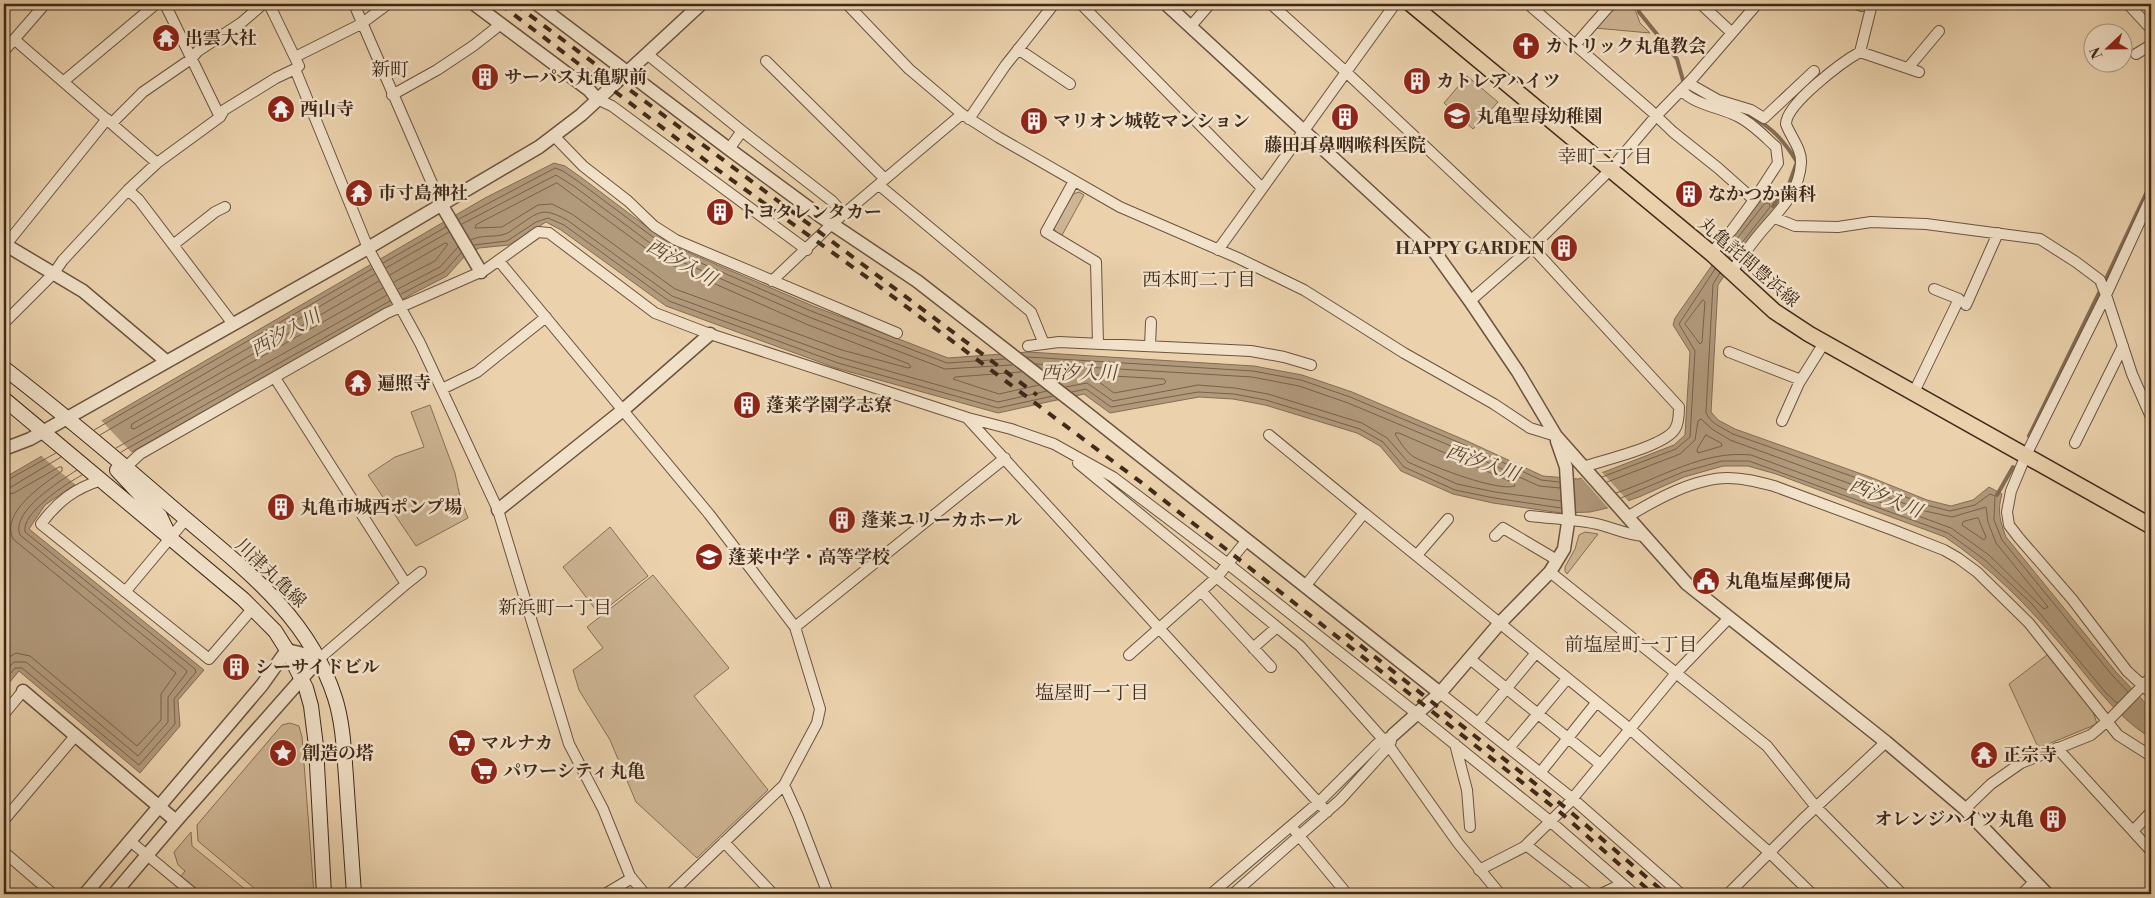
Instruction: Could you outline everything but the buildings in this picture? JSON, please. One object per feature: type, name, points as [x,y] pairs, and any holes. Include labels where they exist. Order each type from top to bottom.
[{"type":"main road","name":"丸亀詫間豊浜線","points":[[1411,4],[1711,253],[1774,311],[1824,343],[2026,454],[2151,526]]},
{"type":"main road","name":"川津丸亀線","points":[[4,368],[260,583],[292,616],[320,658],[336,700],[342,740],[354,894]]},
{"type":"main road","points":[[4,399],[252,608],[275,631],[288,650],[302,679],[311,706],[316,746],[324,894]]},
{"type":"main road","points":[[122,467],[160,516],[170,538]]},
{"type":"street","points":[[4,52],[44,4]]},
{"type":"street","points":[[64,81],[156,4]]},
{"type":"street","points":[[165,4],[220,117]]},
{"type":"street","points":[[166,361],[83,291],[4,245],[110,121],[143,92],[191,59],[198,51],[241,23],[263,4]]},
{"type":"street","points":[[4,323],[54,273],[63,260],[128,190],[157,163],[220,117],[224,110],[276,78],[300,66],[269,4]]},
{"type":"street","points":[[354,4],[392,95],[448,219],[481,272]]},
{"type":"street","points":[[295,57],[361,24],[388,4]]},
{"type":"street","points":[[474,4],[589,90],[597,99],[612,106],[806,250]]},
{"type":"street","points":[[537,4],[729,149],[917,281],[1011,354],[1306,585],[1573,799],[1681,894]]},
{"type":"street","points":[[4,449],[30,439],[42,431],[72,424],[166,361],[370,253],[441,204],[554,137],[629,72],[701,4]]},
{"type":"street","points":[[847,4],[909,69],[965,116],[1120,207],[1304,290],[1404,352],[1494,404],[1530,428],[1556,436]]},
{"type":"street","points":[[772,281],[833,223],[965,116],[1054,4]]},
{"type":"street","points":[[1081,4],[1262,188]]},
{"type":"street","points":[[1166,4],[1434,251],[1518,372],[1556,436],[1687,584],[1886,742],[1965,809],[2047,894]]},
{"type":"street","points":[[1190,27],[1210,4]]},
{"type":"street","points":[[1270,4],[1346,72],[1532,247],[1679,407],[1678,424],[1668,437],[1634,452],[1584,468]]},
{"type":"street","points":[[1218,250],[1396,4]]},
{"type":"street","points":[[1528,4],[1754,200]]},
{"type":"street","points":[[1575,45],[1612,4]]},
{"type":"street","points":[[1701,4],[1732,33]]},
{"type":"street","points":[[1470,301],[1532,247],[1611,169],[1757,4]]},
{"type":"street","points":[[1860,52],[1863,4]]},
{"type":"street","points":[[2128,4],[2151,29]]},
{"type":"street","points":[[392,95],[437,70],[473,46],[501,24]]},
{"type":"street","points":[[1908,68],[1940,31]]},
{"type":"street","points":[[15,40],[157,163]]},
{"type":"street","points":[[2136,54],[2151,45]]},
{"type":"street","points":[[1018,49],[1070,84]]},
{"type":"street","points":[[1860,52],[1919,72]]},
{"type":"street","points":[[1732,271],[1758,236],[1775,218],[1794,190],[1801,162],[1797,145],[1786,124],[1788,112],[1815,86],[1860,52]]},
{"type":"street","points":[[648,54],[832,202],[844,214]]},
{"type":"street","points":[[766,61],[882,182],[1031,312],[1044,344]]},
{"type":"street","points":[[295,69],[370,253],[420,343],[498,510],[569,744],[603,809],[632,878],[645,894]]},
{"type":"street","points":[[1684,86],[1718,100],[1751,110],[1764,118],[1814,71]]},
{"type":"street","points":[[1684,86],[1696,101],[1720,108],[1739,117],[1776,147],[1778,163],[1732,230],[1711,253]]},
{"type":"street","points":[[729,149],[742,131]]},
{"type":"street","points":[[554,137],[583,166],[628,201],[654,226],[676,240],[897,333]]},
{"type":"street","points":[[1074,181],[1046,232],[1096,262],[1098,344]]},
{"type":"street","points":[[128,190],[139,200],[233,324]]},
{"type":"street","points":[[2151,196],[2106,293],[2026,454],[2007,503],[2008,525],[2072,599],[2127,671],[2151,694]]},
{"type":"street","points":[[173,245],[215,212],[225,207]]},
{"type":"street","points":[[1775,218],[1796,226],[1838,227],[1881,222],[1926,224],[2040,239],[2100,280],[2132,374],[2151,417]]},
{"type":"street","points":[[122,467],[140,454],[400,307],[481,272],[500,261],[538,232],[549,232],[656,313],[710,334],[1054,444],[1113,477],[1228,564],[1455,744],[1551,822],[1634,894]]},
{"type":"street","points":[[1966,305],[1982,282],[1998,233]]},
{"type":"street","points":[[2130,243],[2140,247]]},
{"type":"street","points":[[500,261],[709,514],[795,627],[820,710],[817,722],[784,785],[670,894]]},
{"type":"street","points":[[1914,392],[1959,299],[1934,289]]},
{"type":"street","points":[[442,389],[477,372],[546,317]]},
{"type":"street","points":[[1150,346],[1151,322]]},
{"type":"street","points":[[498,510],[623,410],[710,334]]},
{"type":"street","points":[[1028,346],[1059,342],[1251,351],[1284,357],[1311,365]]},
{"type":"street","points":[[1782,420],[1801,380],[1824,343]]},
{"type":"street","points":[[2075,443],[2123,346]]},
{"type":"street","points":[[1730,352],[1801,380]]},
{"type":"street","points":[[275,378],[406,584]]},
{"type":"street","points":[[968,418],[1327,812]]},
{"type":"street","points":[[1269,435],[1630,729],[1770,853],[1812,894]]},
{"type":"street","points":[[1233,894],[1340,800],[1389,741],[1416,713],[1440,693],[1499,624],[1550,572],[1564,549],[1570,518],[1566,473],[1556,436]]},
{"type":"street","points":[[1054,444],[1106,484],[1300,646],[1389,741],[1479,870],[1500,894]]},
{"type":"street","points":[[795,627],[1005,458]]},
{"type":"street","points":[[97,477],[52,508],[41,524],[210,658],[252,608]]},
{"type":"street","points":[[1624,514],[1705,480],[1728,478],[1751,480],[1774,486],[1944,550],[1977,572],[2029,624],[2109,719],[2118,734],[2151,756]]},
{"type":"street","points":[[1306,585],[1364,513]]},
{"type":"street","points":[[1530,516],[1570,518],[1602,525],[1630,535],[1644,536]]},
{"type":"street","points":[[125,592],[186,519]]},
{"type":"street","points":[[1417,555],[1448,519]]},
{"type":"street","points":[[1495,536],[1503,528],[1558,560]]},
{"type":"street","points":[[1129,655],[1217,577],[1247,540]]},
{"type":"street","points":[[114,894],[320,658],[421,572]]},
{"type":"street","points":[[1550,572],[1767,746],[1816,806],[1902,894]]},
{"type":"street","points":[[1201,591],[1271,667]]},
{"type":"street","points":[[1479,870],[1526,845],[1551,822],[1573,799],[1677,672],[1729,618]]},
{"type":"street","points":[[1253,648],[1277,627]]},
{"type":"street","points":[[85,894],[262,685],[288,650],[320,658]]},
{"type":"street","points":[[1478,724],[1536,654]]},
{"type":"street","points":[[1470,659],[1600,764]]},
{"type":"street","points":[[1965,809],[1991,784],[2021,763],[2091,735],[2143,686],[2151,676]]},
{"type":"street","points":[[1509,748],[1567,679]]},
{"type":"street","points":[[4,714],[23,690],[176,821]]},
{"type":"street","points":[[1540,773],[1596,703]]},
{"type":"street","points":[[4,820],[76,735]]},
{"type":"street","points":[[1211,894],[1319,802],[1377,744],[1389,741]]},
{"type":"street","points":[[1728,894],[1816,806],[1886,742]]},
{"type":"street","points":[[1455,744],[1467,790],[1470,827]]},
{"type":"street","points":[[2057,748],[2151,851]]},
{"type":"street","points":[[784,785],[828,894]]},
{"type":"street","points":[[2133,831],[2151,812]]},
{"type":"street","points":[[1291,826],[1347,894]]},
{"type":"street","points":[[130,841],[194,894]]},
{"type":"street","points":[[724,842],[773,894]]},
{"type":"street","points":[[1526,845],[1589,894]]},
{"type":"street","points":[[4,852],[53,894]]},
{"type":"street","points":[[605,894],[632,878]]},
{"type":"street","points":[[2022,894],[2035,881]]},
{"type":"street","points":[[1601,894],[1622,884]]},
{"type":"shaded area","points":[[1617,4],[1633,4],[1640,23],[1650,33],[1595,28]]},
{"type":"shaded area","points":[[1467,76],[1498,102],[1473,129],[1444,103]]},
{"type":"shaded area","points":[[1079,192],[1084,195],[1061,237],[1056,234],[1054,228],[1073,194]]},
{"type":"shaded area","points":[[430,405],[455,473],[460,497],[468,518],[416,546],[368,475],[395,457],[424,447],[411,412]]},
{"type":"shaded area","points":[[610,527],[648,576],[599,614],[563,567]]},
{"type":"shaded area","points":[[1585,532],[1598,534],[1567,574],[1565,567],[1575,549],[1579,535]]},
{"type":"shaded area","points":[[653,575],[729,668],[694,696],[768,790],[697,858],[636,802],[610,740],[579,690],[573,670],[603,648],[587,627]]},
{"type":"shaded area","points":[[2047,655],[2093,711],[2097,724],[2041,747],[2037,745],[2009,684]]},
{"type":"shaded area","points":[[290,723],[299,726],[302,737],[314,894],[261,894],[198,841],[197,825],[282,725]]},
{"type":"shaded area","points":[[191,832],[192,846],[251,894],[203,894],[181,876],[185,871],[178,865],[174,852]]},
{"type":"water","name":"西汐入川","points":[[554,163],[565,166],[671,245],[813,306],[948,358],[1028,352],[1254,366],[1302,375],[1352,392],[1543,476],[1578,479],[1604,472],[1674,445],[1685,435],[1690,352],[1673,325],[1675,318],[1729,241],[1766,194],[1778,205],[1745,245],[1718,285],[1711,412],[1718,420],[1735,429],[1870,477],[1927,500],[1951,506],[1973,500],[1989,487],[2002,494],[2000,516],[2006,537],[2116,672],[2151,709],[2151,738],[2114,708],[2021,601],[1993,574],[1945,537],[1776,474],[1748,466],[1723,466],[1684,477],[1639,497],[1607,508],[1590,512],[1561,513],[1493,503],[1453,494],[1401,471],[1380,446],[1357,433],[1265,405],[1233,399],[1199,397],[1110,413],[1084,394],[998,413],[836,368],[666,306],[561,230],[546,222],[509,245],[479,248],[464,257],[447,276],[80,481],[45,505],[29,529],[204,670],[178,700],[180,726],[140,773],[19,671],[4,689],[4,478],[485,198]]},
{"type":"pier","points":[[101,420],[132,453],[76,485],[39,454]]},
{"type":"pier","points":[[1600,470],[1630,503],[1610,510],[1580,476]]},
{"type":"waterway","points":[[1638,4],[1639,12],[1677,59],[1684,84]]},
{"type":"waterway","points":[[1738,111],[1765,125],[1779,137],[1797,162],[1788,187],[1773,206]]},
{"type":"waterway","points":[[2104,283],[2151,183]]},
{"type":"waterway","points":[[2029,436],[2101,289]]},
{"type":"waterway","points":[[1997,495],[2013,467]]},
{"type":"railway","points":[[500,4],[718,170],[872,281],[1142,483],[1561,813],[1653,894]]},
{"type":"railway","points":[[515,4],[1037,395]]},
{"type":"railway","points":[[1346,634],[1566,808],[1666,894]]},
{"type":"place","name":"出雲大社","points":[[166,38]]},
{"type":"place","name":"カトリック丸亀教会","points":[[1526,46]]},
{"type":"place","name":"サーパス丸亀駅前","points":[[485,77]]},
{"type":"place","name":"カトレアハイツ","points":[[1417,81]]},
{"type":"place","name":"西山寺","points":[[281,109]]},
{"type":"place","name":"丸亀聖母幼稚園","points":[[1457,116]]},
{"type":"place","name":"藤田耳鼻咽喉科医院","points":[[1345,117]]},
{"type":"place","name":"マリオン城乾マンション","points":[[1034,121]]},
{"type":"place","name":"市寸島神社","points":[[359,193]]},
{"type":"place","name":"なかつか歯科","points":[[1689,194]]},
{"type":"place","name":"トヨタレンタカー","points":[[720,212]]},
{"type":"place","name":"HAPPY GARDEN","points":[[1564,248]]},
{"type":"place","name":"遍照寺","points":[[358,383]]},
{"type":"place","name":"蓬莱学園学志寮","points":[[747,405]]},
{"type":"place","name":"丸亀市城西ポンプ場","points":[[281,507]]},
{"type":"place","name":"蓬莱ユリーカホール","points":[[842,520]]},
{"type":"place","name":"蓬莱中学・高等学校","points":[[709,557]]},
{"type":"place","name":"丸亀塩屋郵便局","points":[[1706,581]]},
{"type":"place","name":"シーサイドビル","points":[[236,667]]},
{"type":"place","name":"マルナカ","points":[[462,743]]},
{"type":"place","name":"創造の塔","points":[[283,753]]},
{"type":"place","name":"正宗寺","points":[[1984,755]]},
{"type":"place","name":"パワーシティ丸亀","points":[[484,771]]},
{"type":"place","name":"オレンジハイツ丸亀","points":[[2053,819]]},
{"type":"district","name":"新町","points":[[390,69]]},
{"type":"district","name":"幸町二丁目","points":[[1605,156]]},
{"type":"district","name":"西本町二丁目","points":[[1199,279]]},
{"type":"district","name":"新浜町一丁目","points":[[555,607]]},
{"type":"district","name":"前塩屋町一丁目","points":[[1631,644]]},
{"type":"district","name":"塩屋町一丁目","points":[[1092,692]]}]
